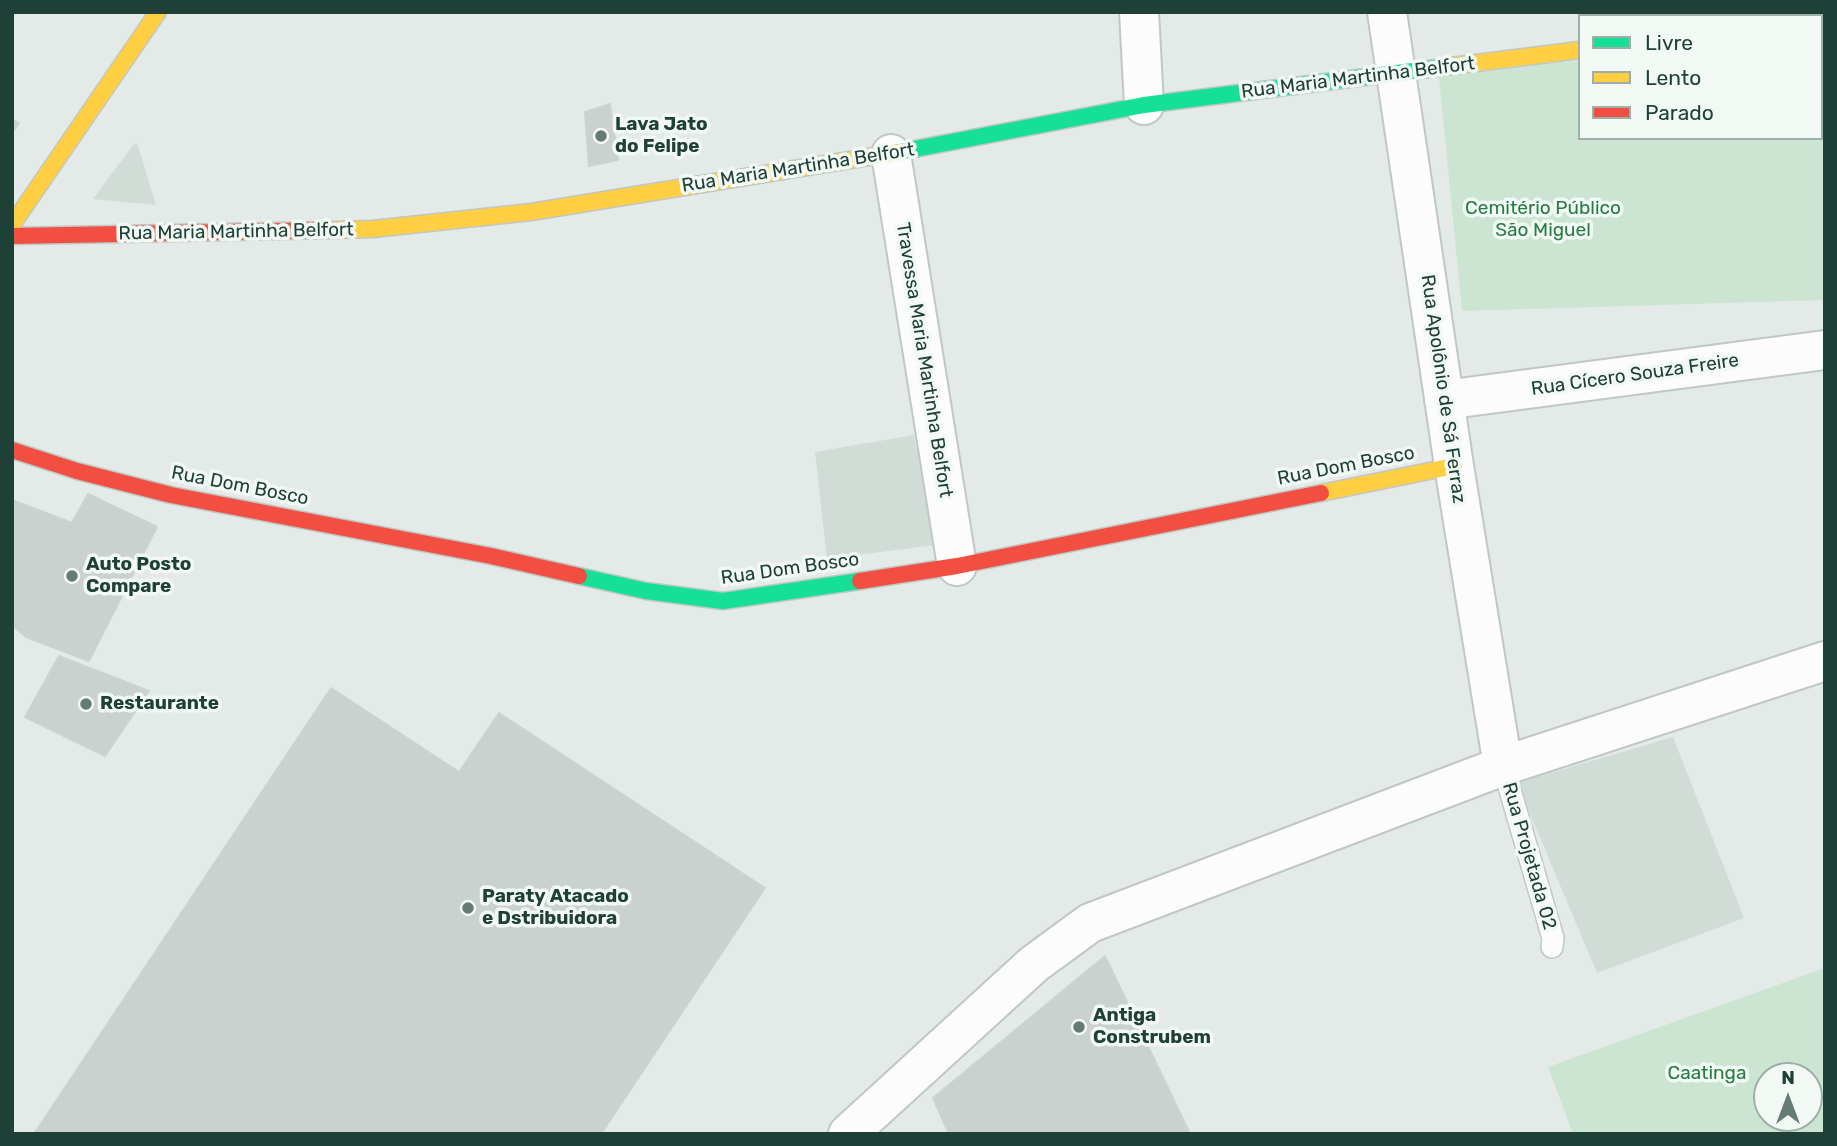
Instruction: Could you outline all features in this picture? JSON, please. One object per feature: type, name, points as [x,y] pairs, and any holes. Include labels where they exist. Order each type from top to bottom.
[{"type":"street","points":[[12,225],[158,12]]},
{"type":"street","points":[[1139,12],[1144,105]]},
{"type":"street","name":"Rua Apolônio de Sá Ferraz","points":[[1387,12],[1454,466],[1503,766]]},
{"type":"street","name":"Rua Maria Martinha Belfort","points":[[12,236],[373,229],[531,212],[891,154],[1144,105],[1578,50]]},
{"type":"street","name":"Travessa Maria Martinha Belfort","points":[[891,154],[957,566]]},
{"type":"street","name":"Rua Cícero Souza Freire","points":[[1444,400],[1825,350]]},
{"type":"street","name":"Rua Dom Bosco","points":[[12,450],[78,471],[171,495],[491,556],[683,597],[723,601],[957,566],[1454,466]]},
{"type":"street","points":[[848,1134],[1034,964],[1090,923],[1503,766],[1825,661]]},
{"type":"lane","name":"Rua Projetada 02","points":[[1503,766],[1553,938],[1552,947]]},
{"type":"shaded area","points":[[137,143],[156,205],[93,199],[133,145]]},
{"type":"shaded area","points":[[914,435],[935,545],[827,559],[815,452]]},
{"type":"shaded area","points":[[1673,737],[1744,918],[1597,973],[1517,783]]},
{"type":"green space","name":"Cemitério Público São Miguel","points":[[1823,48],[1825,300],[1462,311],[1438,68],[1578,61],[1578,140],[1823,140]]},
{"type":"green space","name":"Caatinga","points":[[1825,968],[1825,1134],[1573,1134],[1548,1067]]},
{"type":"building","name":"Lava Jato do Felipe","points":[[610,104],[618,160],[589,166],[585,112]]},
{"type":"building","points":[[12,119],[19,123],[12,133]]},
{"type":"building","name":"Auto Posto Compare","points":[[88,494],[157,527],[89,661],[26,637],[12,625],[12,500],[72,523]]},
{"type":"building","name":"Restaurante","points":[[59,656],[149,691],[105,756],[25,717]]},
{"type":"building","name":"Paraty Atacado e Dstribuidora","points":[[331,688],[459,772],[499,713],[765,888],[601,1134],[34,1134]]},
{"type":"building","name":"Antiga Construbem","points":[[1105,956],[1190,1134],[949,1134],[933,1098]]},
{"type":"traffic: fast","points":[[899,152],[1144,105],[1452,66]]},
{"type":"traffic: fast","points":[[579,576],[646,591],[723,601],[860,581]]},
{"type":"traffic: slow","points":[[12,225],[158,12]]},
{"type":"traffic: slow","points":[[1452,66],[1578,50]]},
{"type":"traffic: slow","points":[[332,230],[373,229],[531,212],[899,152]]},
{"type":"traffic: slow","points":[[1321,493],[1454,466]]},
{"type":"traffic: jam","points":[[12,236],[332,230]]},
{"type":"traffic: jam","points":[[12,450],[77,471],[171,495],[491,556],[579,576]]},
{"type":"traffic: jam","points":[[860,581],[957,566],[1321,493]]},
{"type":"place","name":"Lava Jato do Felipe","points":[[601,136]]},
{"type":"place","name":"Auto Posto Compare","points":[[72,576]]},
{"type":"place","name":"Restaurante","points":[[86,704]]},
{"type":"place","name":"Paraty Atacado e Dstribuidora","points":[[468,908]]},
{"type":"place","name":"Antiga Construbem","points":[[1079,1027]]}]
